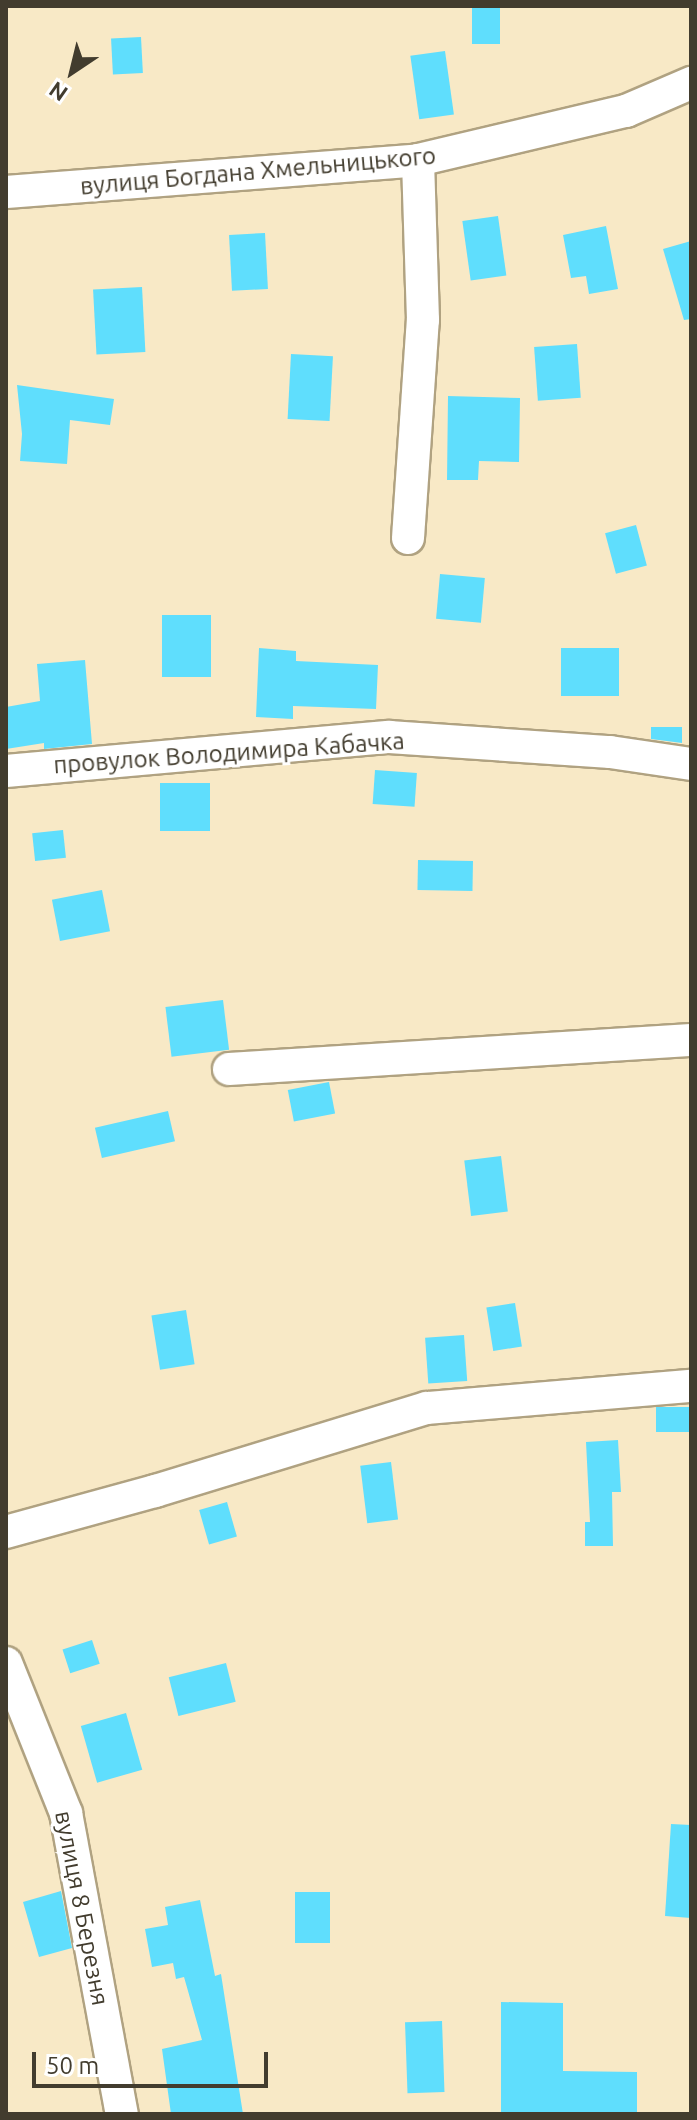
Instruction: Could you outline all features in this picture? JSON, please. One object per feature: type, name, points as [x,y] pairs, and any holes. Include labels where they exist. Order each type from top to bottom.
[{"type":"street","name":"вулиця Богдана Хмельницького","points":[[6,192],[418,160],[626,111],[691,83]]},
{"type":"street","points":[[408,538],[423,320],[418,160]]},
{"type":"street","name":"провулок Володимира Кабачка","points":[[6,771],[389,737],[610,752],[691,764]]},
{"type":"street","points":[[229,1069],[691,1040]]},
{"type":"street","points":[[6,1532],[155,1491],[427,1408],[691,1386]]},
{"type":"street","name":"вулиця 8 Березня","points":[[6,1663],[66,1813],[122,2114]]},
{"type":"building","points":[[472,6],[500,6],[500,44],[472,44]]},
{"type":"building","points":[[141,37],[143,73],[113,75],[111,39]]},
{"type":"building","points":[[445,51],[454,114],[419,119],[410,56]]},
{"type":"building","points":[[498,216],[506,275],[471,280],[462,221]]},
{"type":"building","points":[[606,226],[618,289],[589,294],[586,276],[571,278],[563,235]]},
{"type":"building","points":[[265,233],[268,289],[232,291],[229,235]]},
{"type":"building","points":[[691,241],[691,319],[684,320],[663,249]]},
{"type":"building","points":[[142,287],[145,352],[96,354],[93,290]]},
{"type":"building","points":[[577,344],[581,398],[538,401],[534,347]]},
{"type":"building","points":[[291,354],[333,356],[330,421],[288,419]]},
{"type":"building","points":[[17,385],[114,399],[110,425],[70,420],[67,464],[20,461],[22,434]]},
{"type":"building","points":[[448,396],[520,398],[519,462],[479,461],[478,480],[447,480]]},
{"type":"building","points":[[636,525],[647,566],[616,574],[605,533]]},
{"type":"building","points":[[440,574],[485,578],[481,623],[436,619]]},
{"type":"building","points":[[162,615],[211,615],[211,677],[162,677]]},
{"type":"building","points":[[259,648],[296,651],[296,661],[378,665],[376,709],[293,706],[293,719],[256,717]]},
{"type":"building","points":[[561,648],[619,648],[619,696],[561,696]]},
{"type":"building","points":[[85,660],[92,744],[44,749],[44,743],[6,749],[6,707],[40,701],[37,664]]},
{"type":"building","points":[[651,727],[682,727],[682,743],[651,739]]},
{"type":"building","points":[[375,770],[417,773],[415,807],[373,804]]},
{"type":"building","points":[[160,783],[210,783],[210,831],[160,831]]},
{"type":"building","points":[[63,830],[66,858],[35,861],[32,833]]},
{"type":"building","points":[[418,860],[473,861],[472,891],[417,890]]},
{"type":"building","points":[[102,890],[110,931],[60,941],[52,900]]},
{"type":"building","points":[[223,1000],[229,1050],[172,1057],[165,1007]]},
{"type":"building","points":[[329,1082],[335,1113],[294,1121],[288,1090]]},
{"type":"building","points":[[168,1111],[175,1141],[102,1158],[95,1128]]},
{"type":"building","points":[[501,1156],[508,1212],[471,1216],[464,1161]]},
{"type":"building","points":[[515,1303],[522,1346],[493,1351],[486,1308]]},
{"type":"building","points":[[186,1310],[195,1364],[160,1370],[151,1315]]},
{"type":"building","points":[[464,1335],[467,1381],[428,1384],[425,1338]]},
{"type":"building","points":[[656,1407],[691,1407],[691,1432],[656,1432]]},
{"type":"building","points":[[618,1440],[621,1492],[612,1492],[613,1546],[585,1546],[585,1522],[590,1522],[586,1442]]},
{"type":"building","points":[[391,1462],[398,1520],[367,1523],[360,1466]]},
{"type":"building","points":[[227,1502],[237,1537],[209,1545],[199,1510]]},
{"type":"building","points":[[92,1640],[100,1664],[70,1673],[63,1650]]},
{"type":"building","points":[[226,1663],[236,1702],[178,1716],[169,1677]]},
{"type":"building","points":[[126,1713],[142,1770],[97,1783],[81,1726]]},
{"type":"building","points":[[671,1824],[691,1825],[691,1918],[665,1916]]},
{"type":"building","points":[[61,1891],[72,1948],[39,1957],[23,1902]]},
{"type":"building","points":[[295,1892],[330,1892],[330,1943],[295,1943]]},
{"type":"building","points":[[200,1900],[215,1976],[221,1974],[243,2114],[171,2114],[162,2049],[202,2040],[184,1977],[176,1979],[173,1963],[152,1967],[145,1929],[168,1925],[165,1907]]},
{"type":"building","points":[[501,2002],[563,2003],[563,2071],[637,2072],[637,2114],[501,2113]]},
{"type":"building","points":[[442,2021],[444,2092],[408,2093],[405,2022]]}]
